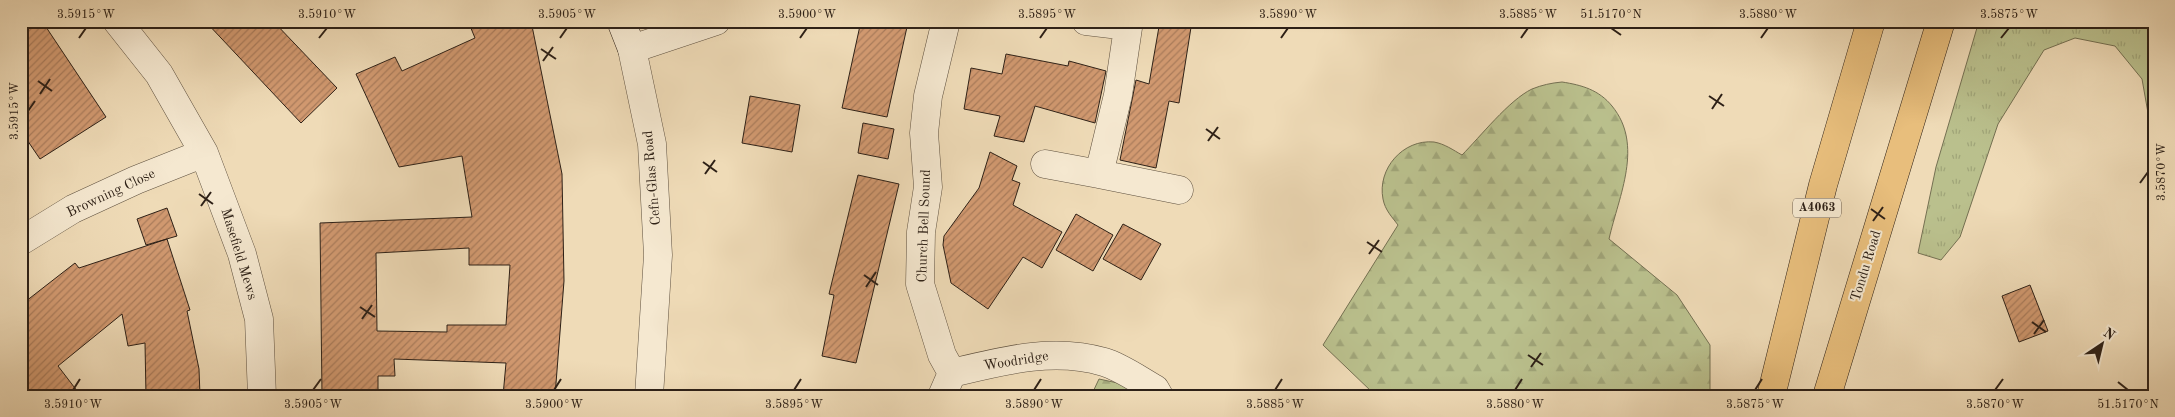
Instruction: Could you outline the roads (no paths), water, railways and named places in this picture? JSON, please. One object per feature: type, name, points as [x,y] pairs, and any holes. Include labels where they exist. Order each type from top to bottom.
[{"type":"main road","name":"A4063","points":[[1770,396],[1823,184],[1871,21]]},
{"type":"main road","name":"Tondu Road","points":[[1827,396],[1941,21]]},
{"type":"street","name":"Masefield Mews","points":[[116,21],[159,74],[204,152],[242,254],[259,319],[262,396]]},
{"type":"street","name":"Cefn-Glas Road","points":[[621,21],[632,49],[652,144],[658,255],[649,396]]},
{"type":"street","points":[[632,49],[709,25],[716,21]]},
{"type":"street","name":"Church Bell Sound","points":[[946,21],[928,96],[924,132],[928,187],[921,232],[920,284],[942,355],[947,385]]},
{"type":"street","points":[[1086,21],[1128,23],[1118,94],[1099,174]]},
{"type":"street","name":"Browning Close","points":[[21,242],[73,209],[204,152]]},
{"type":"street","points":[[1045,164],[1179,190]]},
{"type":"street","name":"Woodridge","points":[[947,385],[996,363],[1045,354],[1075,356],[1105,362],[1155,389],[1159,396]]}]
